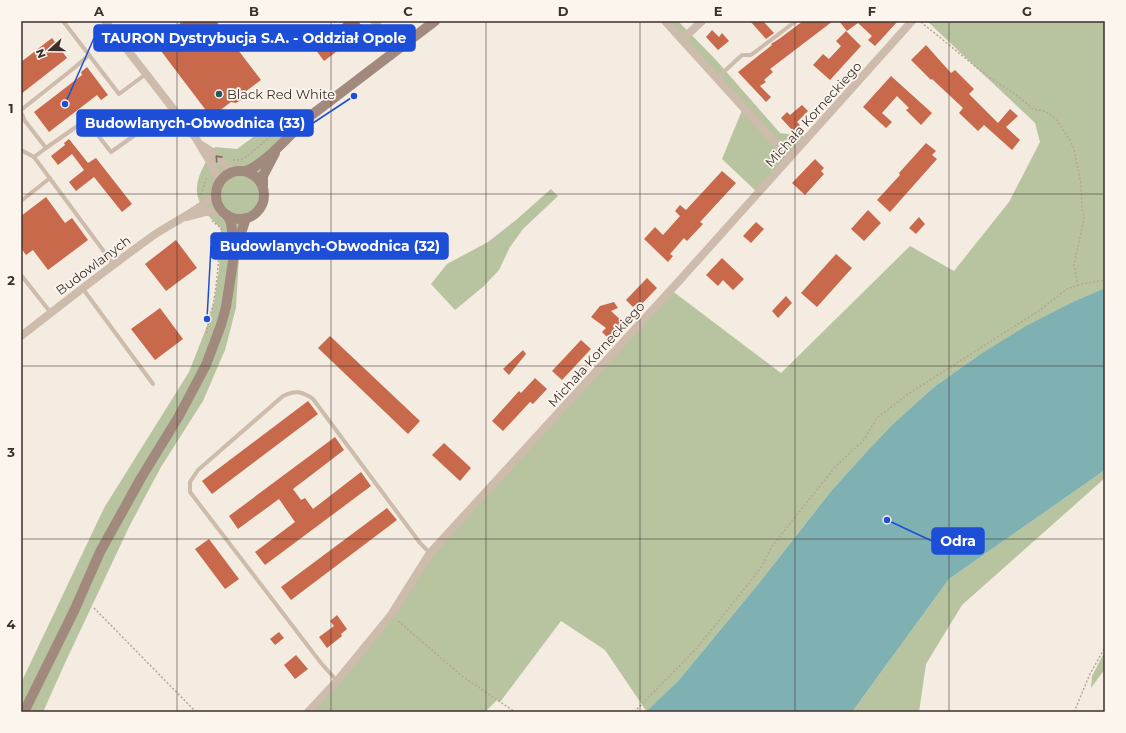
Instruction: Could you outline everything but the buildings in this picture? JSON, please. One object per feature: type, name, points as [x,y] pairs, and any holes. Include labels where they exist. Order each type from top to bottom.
[{"type":"main road","points":[[234,254],[231,222],[216,198],[220,182],[225,176],[252,169],[278,148],[294,130],[309,117],[435,21]]},
{"type":"main road","points":[[224,212],[239,219],[246,218],[252,216],[262,206],[264,199],[263,176],[278,148]]},
{"type":"main road","points":[[241,171],[254,175],[263,185]]},
{"type":"main road","points":[[24,712],[107,539],[141,478],[179,416],[206,365],[226,307],[234,254],[246,218]]},
{"type":"street","points":[[105,21],[200,143],[220,182]]},
{"type":"street","points":[[374,21],[397,50]]},
{"type":"street","points":[[665,21],[789,158]]},
{"type":"street","points":[[682,40],[702,21]]},
{"type":"street","name":"Michała Korneckiego","points":[[308,712],[337,681],[391,615],[430,553],[679,281],[912,21]]},
{"type":"street","points":[[200,143],[211,151],[229,169],[241,171]]},
{"type":"street","name":"Budowlanych","points":[[21,336],[155,234],[212,198],[217,192]]},
{"type":"street","name":"Budowlanych","points":[[182,218],[206,212],[224,212]]},
{"type":"lane","points":[[63,21],[119,94],[146,74]]},
{"type":"lane","points":[[716,78],[742,56],[751,55],[796,21]]},
{"type":"lane","points":[[46,148],[26,121],[21,111],[89,55]]},
{"type":"lane","points":[[34,157],[86,120],[111,152],[145,128]]},
{"type":"lane","points":[[21,150],[34,157],[114,265]]},
{"type":"lane","points":[[21,200],[50,178]]},
{"type":"lane","points":[[21,275],[51,313]]},
{"type":"lane","points":[[83,289],[153,384]]},
{"type":"lane","points":[[337,681],[320,663],[190,492],[190,482],[198,470],[283,396],[292,392],[305,393],[313,399],[420,544],[430,553]]},
{"type":"path","points":[[920,21],[931,32],[987,76],[1015,94],[1033,109],[1045,111],[1055,118],[1070,140],[1074,149],[1081,184],[1084,218],[1074,265],[1078,286]]},
{"type":"path","points":[[199,199],[207,177]]},
{"type":"path","points":[[207,334],[207,326],[214,302],[221,228],[209,219]]},
{"type":"path","points":[[634,712],[702,642],[760,569],[772,546],[836,466],[863,441],[877,418],[908,394],[1040,310],[1067,289],[1105,280]]},
{"type":"path","points":[[94,608],[196,712]]},
{"type":"path","points":[[391,615],[462,676],[515,712]]},
{"type":"path","points":[[1074,712],[1090,674],[1105,647]]},
{"type":"green space","points":[[665,21],[678,21],[716,60],[780,133],[808,137],[758,193],[722,159],[743,108]]},
{"type":"green space","points":[[927,21],[1105,21],[1105,288],[1077,300],[979,355],[934,387],[893,424],[832,490],[759,583],[679,680],[647,712],[605,650],[561,621],[500,702],[497,700],[485,712],[308,712],[391,615],[430,553],[671,290],[781,373],[910,246],[954,271],[1009,202],[1040,142],[1035,123]]},
{"type":"green space","points":[[283,115],[294,130],[278,148],[263,185],[264,192],[262,206],[252,216],[246,218],[244,223],[239,256],[236,308],[225,350],[203,401],[161,467],[129,527],[43,712],[21,712],[21,683],[104,508],[189,372],[207,326],[214,302],[219,269],[221,228],[204,210],[198,198],[197,187],[201,171],[215,147],[237,149]]},
{"type":"green space","points":[[551,189],[558,196],[523,229],[510,247],[499,270],[484,286],[455,310],[431,284],[447,264],[488,242]]},
{"type":"green space","points":[[1105,470],[1105,478],[962,605],[926,664],[919,712],[852,712],[949,579]]},
{"type":"green space","points":[[1105,651],[1105,669],[1091,688],[1092,676]]},
{"type":"water","points":[[1105,288],[1105,470],[949,579],[852,712],[646,712],[679,680],[759,583],[832,490],[893,424],[934,387],[979,355],[1026,326],[1077,300]]},
{"type":"place","name":"Black Red White","points":[[219,94]]},
{"type":"place","name":"Budowlanych-Obwodnica (33)","points":[[354,96]]},
{"type":"place","name":"TAURON Dystrybucja S.A. - Oddział Opole","points":[[65,104]]},
{"type":"place","name":"Budowlanych-Obwodnica (32)","points":[[207,319]]},
{"type":"place","name":"Odra","points":[[887,520]]}]
